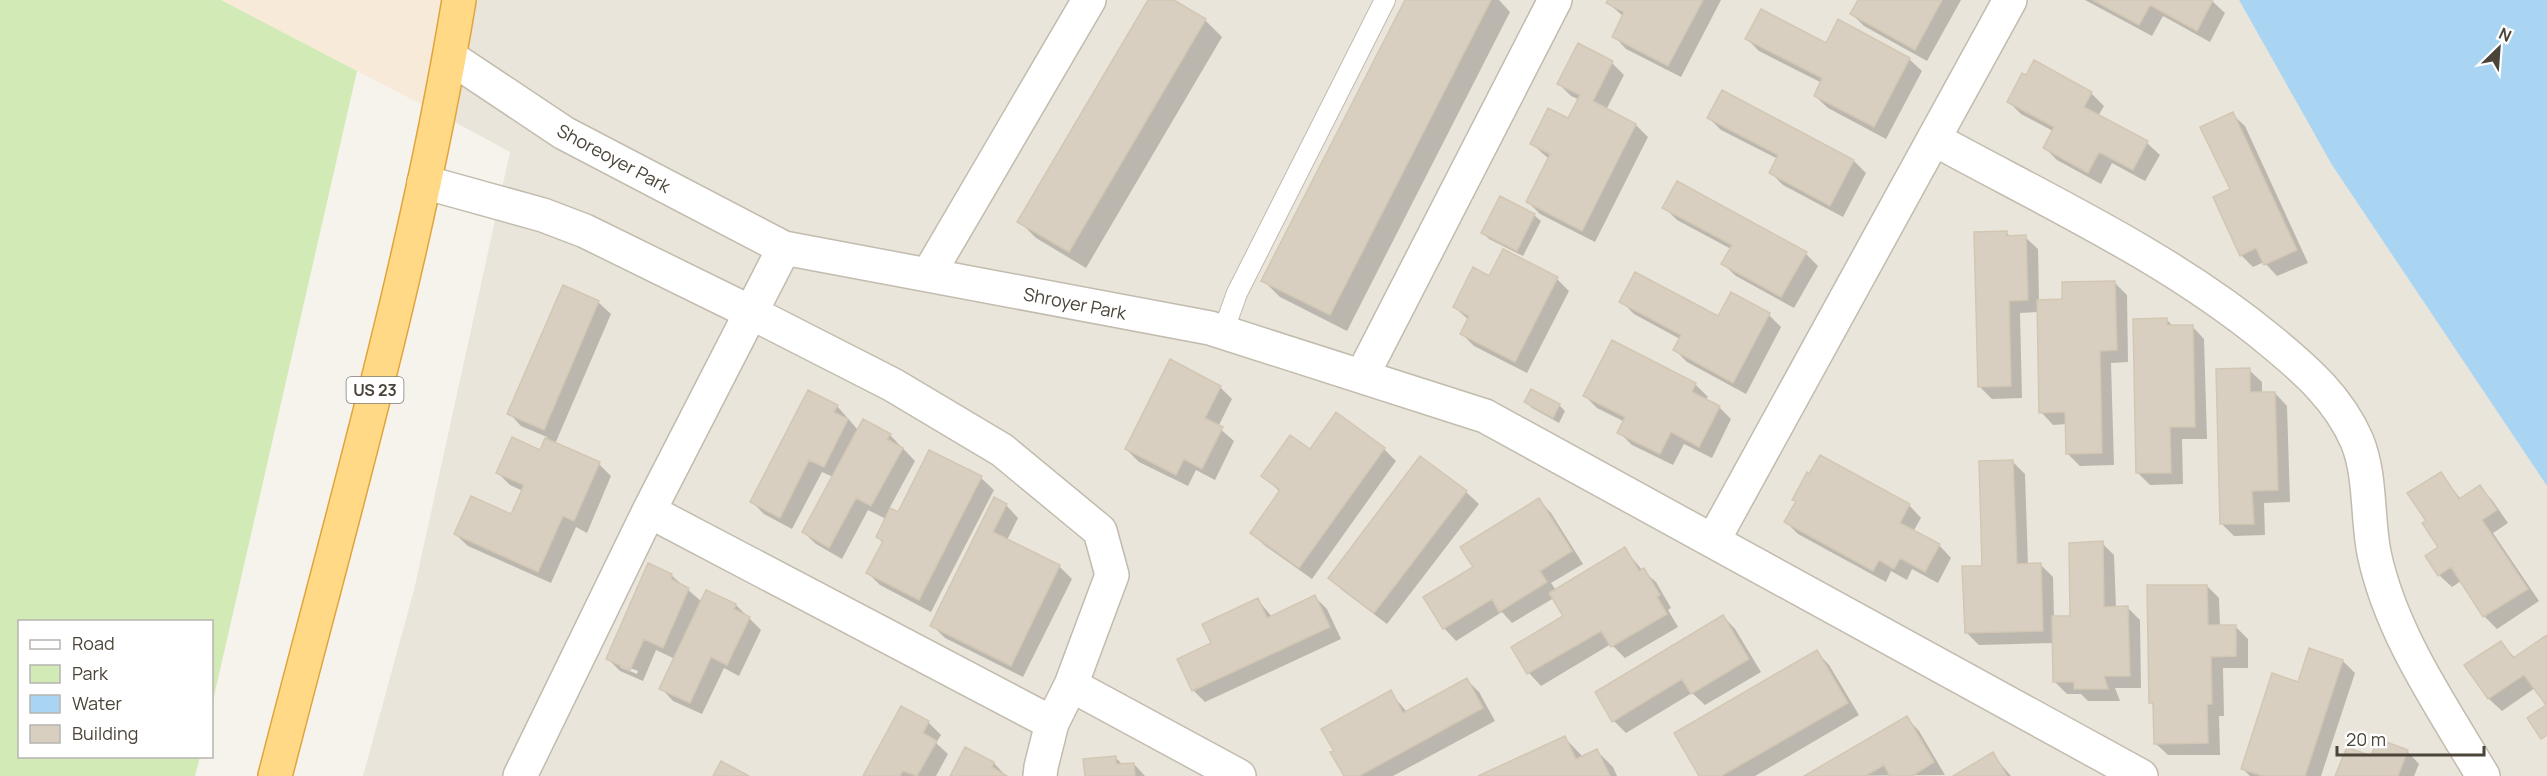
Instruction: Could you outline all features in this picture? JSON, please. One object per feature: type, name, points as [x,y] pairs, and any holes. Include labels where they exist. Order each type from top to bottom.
[{"type":"highway","name":"US 23","points":[[275,776],[404,274],[450,57],[459,0]]},
{"type":"street","points":[[928,275],[1089,0]]},
{"type":"street","points":[[1362,375],[1555,0]]},
{"type":"street","points":[[1714,539],[2010,0]]},
{"type":"street","name":"Shoreoyer Park","points":[[450,57],[564,133],[783,248]]},
{"type":"street","points":[[1934,140],[2179,273],[2235,311],[2303,368],[2338,406],[2357,442],[2362,462],[2374,553],[2391,613],[2419,668],[2483,776]]},
{"type":"street","points":[[424,182],[543,215],[585,231],[893,385],[1002,450],[1100,531],[1112,575],[1071,685],[1052,723],[1040,776]]},
{"type":"street","points":[[523,775],[649,512],[783,248]]},
{"type":"street","name":"Shroyer Park","points":[[783,248],[1223,332],[1485,416],[1714,539],[2141,776]]},
{"type":"street","points":[[649,512],[1052,723]]},
{"type":"street","points":[[1071,685],[1239,776]]},
{"type":"lane","points":[[1223,332],[1237,293],[1385,0]]},
{"type":"shaded area","points":[[221,0],[463,0],[440,114],[357,71]]},
{"type":"shaded area","points":[[463,0],[2239,0],[2332,165],[2547,486],[2547,776],[363,776],[414,590],[510,152],[440,114]]},
{"type":"green space","points":[[0,0],[221,0],[357,71],[213,701],[213,620],[18,620],[18,758],[200,758],[195,776],[0,776]]},
{"type":"water","points":[[2239,0],[2547,0],[2547,486],[2332,165]]},
{"type":"building","points":[[1148,0],[1174,0],[1206,19],[1069,252],[1017,222]]},
{"type":"building","points":[[1405,0],[1491,0],[1330,315],[1261,281]]},
{"type":"building","points":[[1608,0],[1703,0],[1668,66],[1612,37],[1624,12],[1606,3]]},
{"type":"building","points":[[1858,0],[1942,0],[1915,50],[1850,14]]},
{"type":"building","points":[[2093,0],[2213,0],[2197,31],[2150,5],[2139,25]]},
{"type":"building","points":[[1761,9],[1826,43],[1838,19],[1910,58],[1874,127],[1814,96],[1822,78],[1745,39]]},
{"type":"building","points":[[1578,43],[1613,61],[1593,101],[1636,124],[1582,231],[1526,202],[1550,154],[1530,144],[1548,108],[1568,118],[1580,95],[1557,84]]},
{"type":"building","points":[[2034,60],[2092,92],[2084,107],[2148,141],[2133,170],[2099,152],[2088,173],[2043,148],[2054,127],[2007,102],[2022,73],[2026,75]]},
{"type":"building","points":[[1722,90],[1854,160],[1830,206],[1769,173],[1778,155],[1707,118]]},
{"type":"building","points":[[2233,112],[2297,250],[2264,265],[2256,248],[2240,256],[2213,197],[2230,189],[2200,127]]},
{"type":"building","points":[[1677,181],[1807,252],[1781,297],[1721,264],[1732,245],[1662,208]]},
{"type":"building","points":[[1500,196],[1535,214],[1517,251],[1481,233]]},
{"type":"building","points":[[2007,231],[2006,236],[2026,235],[2028,300],[2009,301],[2011,386],[1978,387],[1974,232]]},
{"type":"building","points":[[1503,249],[1558,277],[1515,362],[1460,334],[1469,316],[1453,307],[1473,267],[1489,276]]},
{"type":"building","points":[[1635,272],[1718,316],[1731,292],[1770,313],[1733,383],[1673,350],[1681,335],[1619,302]]},
{"type":"building","points":[[2115,281],[2117,350],[2100,351],[2102,453],[2066,454],[2065,412],[2039,413],[2037,300],[2062,299],[2062,282]]},
{"type":"building","points":[[563,285],[599,301],[544,430],[507,414]]},
{"type":"building","points":[[2167,318],[2167,325],[2193,325],[2195,427],[2170,427],[2171,473],[2136,473],[2133,319]]},
{"type":"building","points":[[1612,340],[1696,383],[1692,392],[1720,406],[1699,447],[1671,432],[1660,454],[1617,433],[1625,417],[1583,396]]},
{"type":"building","points":[[1170,359],[1221,386],[1205,418],[1223,427],[1202,469],[1184,459],[1176,475],[1125,449]]},
{"type":"building","points":[[2250,368],[2250,392],[2275,392],[2278,490],[2252,491],[2254,524],[2220,524],[2216,369]]},
{"type":"building","points":[[1531,389],[1560,404],[1553,418],[1524,402]]},
{"type":"building","points":[[808,390],[838,405],[834,412],[848,419],[824,467],[809,460],[780,518],[750,502]]},
{"type":"building","points":[[1336,412],[1385,448],[1299,568],[1250,533],[1280,490],[1261,476],[1290,435],[1310,449]]},
{"type":"building","points":[[863,419],[891,434],[887,439],[903,448],[871,506],[856,498],[829,548],[802,532]]},
{"type":"building","points":[[512,437],[540,450],[545,438],[600,462],[574,521],[563,516],[538,572],[454,534],[471,496],[511,514],[524,485],[496,473]]},
{"type":"building","points":[[929,450],[982,476],[919,600],[866,573],[883,541],[876,537],[890,508],[898,512]]},
{"type":"building","points":[[1820,455],[1910,504],[1900,523],[1940,544],[1925,572],[1900,558],[1894,569],[1879,560],[1873,571],[1784,522],[1796,501],[1792,500],[1807,472],[1809,474]]},
{"type":"building","points":[[1420,456],[1467,491],[1374,613],[1328,578]]},
{"type":"building","points":[[2013,460],[2017,564],[2041,563],[2043,631],[1965,633],[1962,566],[1982,566],[1979,461]]},
{"type":"building","points":[[2441,472],[2459,499],[2480,485],[2497,510],[2482,520],[2528,589],[2483,617],[2451,567],[2438,576],[2425,556],[2438,547],[2422,523],[2426,521],[2407,493]]},
{"type":"building","points":[[994,497],[1007,504],[993,532],[1060,565],[1011,666],[930,626]]},
{"type":"building","points":[[1539,498],[1572,551],[1540,571],[1547,582],[1499,612],[1492,599],[1443,629],[1423,597],[1473,567],[1460,547]]},
{"type":"building","points":[[2103,541],[2104,607],[2128,606],[2130,676],[2104,676],[2108,689],[2074,689],[2074,682],[2053,682],[2052,616],[2070,616],[2069,543]]},
{"type":"building","points":[[1625,547],[1639,571],[1644,568],[1660,595],[1657,597],[1667,614],[1611,647],[1601,631],[1527,674],[1511,647],[1563,616],[1549,593]]},
{"type":"building","points":[[648,563],[672,574],[671,579],[689,588],[663,648],[644,639],[630,670],[606,659]]},
{"type":"building","points":[[2147,585],[2207,585],[2208,625],[2236,625],[2236,656],[2211,657],[2212,704],[2207,704],[2208,743],[2154,744],[2153,703],[2149,703]]},
{"type":"building","points":[[706,590],[736,604],[734,609],[750,617],[727,665],[711,657],[690,703],[659,689]]},
{"type":"building","points":[[1315,595],[1330,627],[1192,691],[1177,659],[1211,643],[1202,624],[1258,598],[1267,618]]},
{"type":"building","points":[[1723,615],[1749,659],[1691,694],[1682,679],[1612,722],[1595,692]]},
{"type":"building","points":[[2547,635],[2547,735],[2541,739],[2527,718],[2546,705],[2524,675],[2488,699],[2464,665],[2501,641],[2513,658]]},
{"type":"building","points":[[2309,648],[2343,660],[2305,776],[2263,776],[2241,769],[2272,673],[2298,682]]},
{"type":"building","points":[[1817,650],[1848,703],[1721,776],[1699,776],[1674,733]]},
{"type":"building","points":[[1467,678],[1483,708],[1359,776],[1344,776],[1330,752],[1334,751],[1321,729],[1391,690],[1403,713]]},
{"type":"building","points":[[901,706],[929,721],[923,733],[937,741],[917,776],[903,771],[900,776],[863,776]]},
{"type":"building","points":[[1907,716],[1934,762],[1912,776],[1890,776],[1884,765],[1865,776],[1804,776]]},
{"type":"building","points":[[1565,736],[1576,759],[1597,749],[1610,776],[1478,776]]},
{"type":"building","points":[[2378,739],[2408,750],[2398,776],[2335,776],[2347,747],[2371,756]]},
{"type":"building","points":[[965,747],[994,762],[992,767],[1007,776],[950,776]]},
{"type":"building","points":[[1993,752],[2007,776],[1953,776]]},
{"type":"building","points":[[1116,756],[1116,764],[1134,763],[1135,776],[1085,776],[1083,759]]},
{"type":"building","points":[[721,761],[749,776],[713,776]]}]
